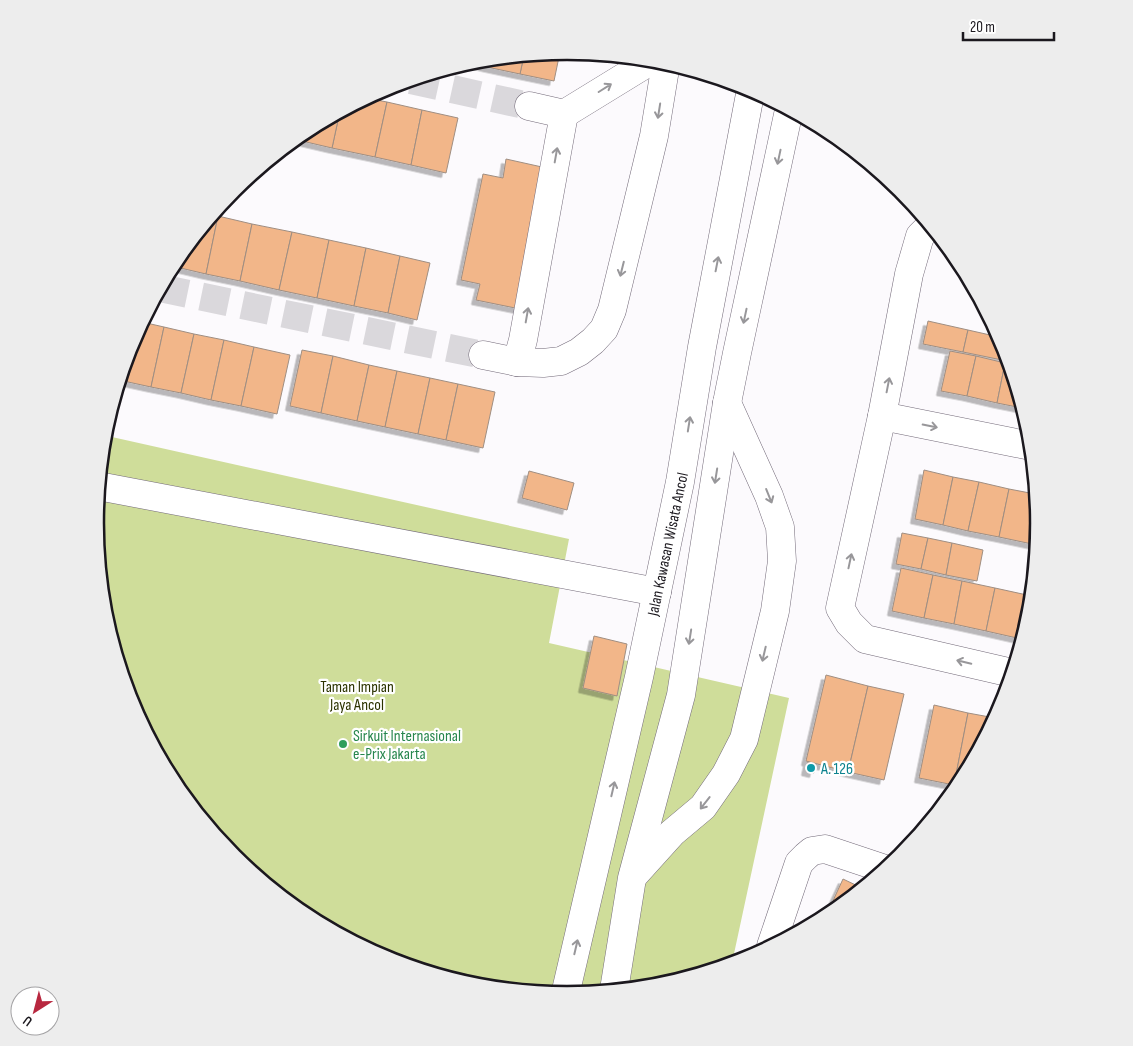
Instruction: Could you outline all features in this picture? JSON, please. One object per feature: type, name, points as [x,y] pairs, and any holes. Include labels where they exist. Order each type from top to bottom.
[{"type":"street","points":[[529,106],[564,114],[642,66]]},
{"type":"street","points":[[483,355],[517,362],[543,363],[561,361],[579,352],[604,329],[612,310],[654,136],[665,71]]},
{"type":"street","name":"Jalan Kawasan Wisata Ancol","points":[[567,986],[639,677],[680,482],[702,347],[749,98]]},
{"type":"street","points":[[517,362],[523,340],[564,114]]},
{"type":"street","name":"Jalan Kawasan Wisata Ancol","points":[[615,983],[632,878],[681,695],[727,403],[788,117]]},
{"type":"street","points":[[925,231],[920,236],[909,274],[882,416],[840,608],[849,623],[865,639],[1005,671]]},
{"type":"street","points":[[632,878],[672,833],[703,807],[726,774],[744,738],[775,611],[782,562],[780,527],[769,496],[727,403]]},
{"type":"street","points":[[882,416],[1023,444]]},
{"type":"street","points":[[105,487],[657,592]]},
{"type":"street","points":[[774,936],[799,864],[812,851],[825,849],[877,866]]},
{"type":"green space","name":"Taman Impian Jaya Ancol","points":[[111,437],[569,539],[549,643],[789,698],[734,955],[657,977],[597,985],[566,986],[506,982],[476,977],[447,970],[389,951],[335,924],[309,908],[261,871],[218,828],[199,805],[151,728],[128,672],[119,643],[107,583],[103,523],[104,493]]},
{"type":"building","points":[[558,60],[554,81],[520,74],[522,62]]},
{"type":"building","points":[[522,62],[520,74],[487,67]]},
{"type":"building","points":[[378,100],[387,102],[375,157],[332,148],[338,120]]},
{"type":"building","points":[[387,102],[422,110],[411,165],[375,157]]},
{"type":"building","points":[[422,110],[458,118],[446,173],[411,165]]},
{"type":"building","points":[[338,120],[332,148],[304,142]]},
{"type":"building","points":[[506,159],[551,169],[520,309],[476,300],[480,284],[461,280],[483,174],[503,178]]},
{"type":"building","points":[[220,216],[252,224],[240,281],[206,274],[218,218]]},
{"type":"building","points":[[217,219],[206,274],[181,268]]},
{"type":"building","points":[[252,224],[292,232],[279,290],[240,281]]},
{"type":"building","points":[[292,232],[329,240],[317,298],[279,290]]},
{"type":"building","points":[[329,240],[366,248],[354,306],[317,298]]},
{"type":"building","points":[[366,248],[400,256],[388,313],[354,306]]},
{"type":"building","points":[[400,256],[430,263],[417,320],[388,313]]},
{"type":"building","points":[[928,321],[968,330],[963,352],[923,344]]},
{"type":"building","points":[[149,324],[164,327],[151,387],[126,381]]},
{"type":"building","points":[[164,327],[194,334],[181,393],[151,387]]},
{"type":"building","points":[[968,330],[989,335],[999,359],[963,352]]},
{"type":"building","points":[[194,334],[224,340],[211,400],[181,393]]},
{"type":"building","points":[[224,340],[254,347],[241,406],[211,400]]},
{"type":"building","points":[[254,347],[290,355],[277,414],[241,406]]},
{"type":"building","points":[[302,350],[333,356],[321,413],[290,406]]},
{"type":"building","points":[[950,351],[976,356],[967,396],[941,391]]},
{"type":"building","points":[[333,356],[369,365],[357,421],[321,413]]},
{"type":"building","points":[[976,356],[1000,362],[1004,370],[997,403],[967,396]]},
{"type":"building","points":[[369,365],[397,371],[385,427],[357,421]]},
{"type":"building","points":[[1004,370],[1015,407],[997,403]]},
{"type":"building","points":[[397,371],[430,378],[418,434],[385,427]]},
{"type":"building","points":[[430,378],[458,384],[446,440],[418,434]]},
{"type":"building","points":[[458,384],[495,392],[483,448],[446,440]]},
{"type":"building","points":[[924,470],[953,477],[943,525],[915,519]]},
{"type":"building","points":[[529,471],[574,483],[567,510],[522,498]]},
{"type":"building","points":[[953,477],[979,482],[968,531],[943,525]]},
{"type":"building","points":[[979,482],[1009,489],[999,537],[968,531]]},
{"type":"building","points":[[1009,489],[1029,493],[1029,543],[999,537]]},
{"type":"building","points":[[902,533],[928,538],[921,569],[896,564]]},
{"type":"building","points":[[928,538],[952,543],[946,575],[921,569]]},
{"type":"building","points":[[952,543],[983,550],[977,581],[946,575]]},
{"type":"building","points":[[901,568],[933,575],[924,618],[892,611]]},
{"type":"building","points":[[933,575],[962,581],[954,624],[924,618]]},
{"type":"building","points":[[962,581],[995,588],[986,631],[954,624]]},
{"type":"building","points":[[995,588],[1024,594],[1015,638],[986,631]]},
{"type":"building","points":[[594,636],[627,644],[617,696],[583,688]]},
{"type":"building","points":[[826,675],[868,686],[848,772],[806,761]]},
{"type":"building","points":[[868,686],[904,694],[884,780],[848,772]]},
{"type":"building","points":[[934,705],[968,713],[957,771],[948,784],[919,778]]},
{"type":"building","points":[[968,713],[987,717],[982,728],[957,771]]},
{"type":"building","name":"A. 126","points":[[808,762],[816,764],[814,773],[806,771]]},
{"type":"building","points":[[843,879],[855,885],[848,890],[833,902]]},
{"type":"tunnel","points":[[425,83],[529,106]]},
{"type":"tunnel","points":[[167,289],[483,355]]},
{"type":"place","name":"Sirkuit Internasional e-Prix Jakarta","points":[[343,744]]},
{"type":"place","name":"A. 126","points":[[811,768]]}]
